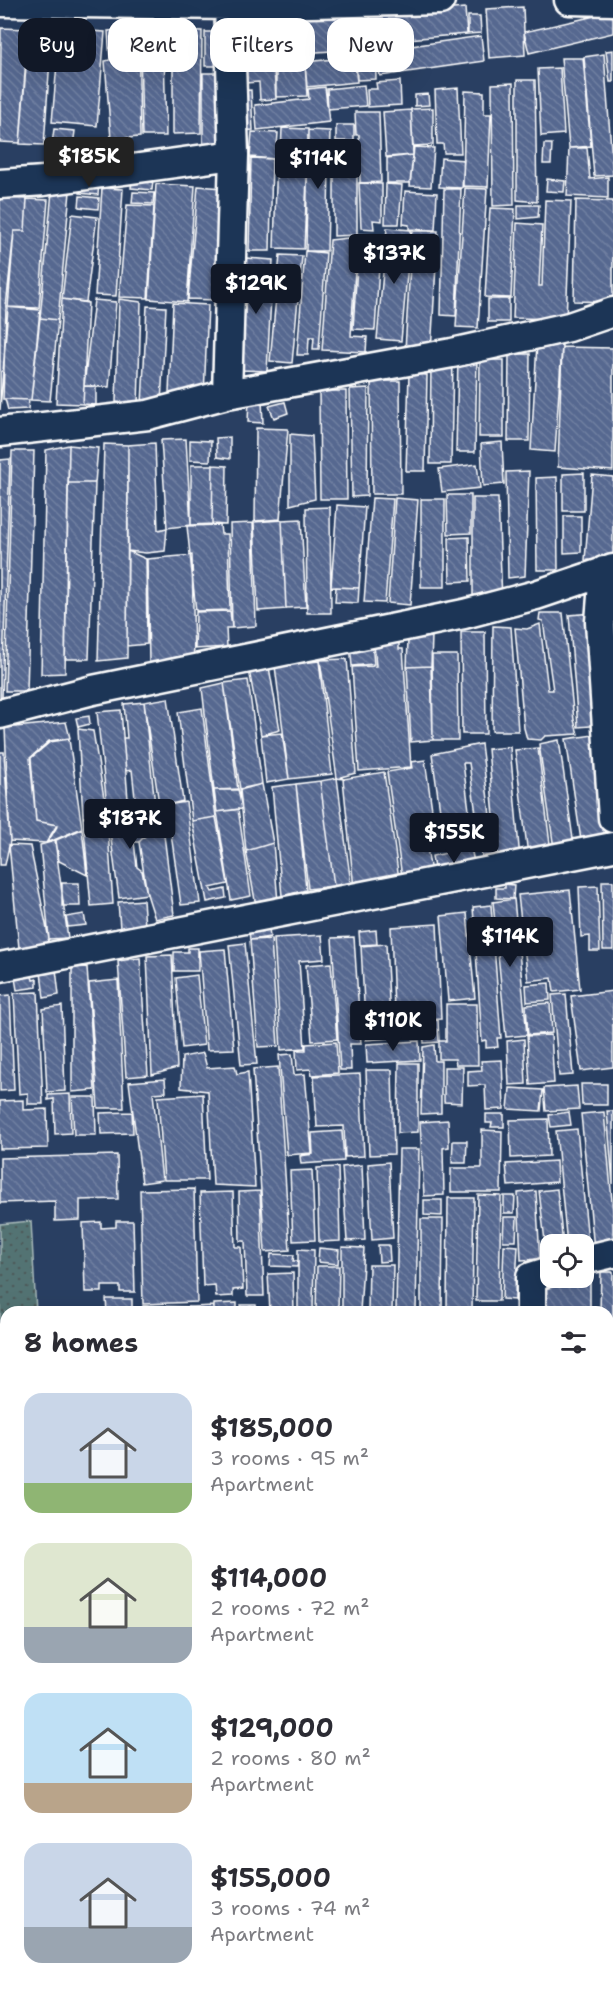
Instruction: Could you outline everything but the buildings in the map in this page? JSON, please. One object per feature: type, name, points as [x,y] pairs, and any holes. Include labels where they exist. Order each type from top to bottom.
[{"type":"street","points":[[0,2],[229,5],[440,0]]},
{"type":"street","points":[[569,0],[613,2]]},
{"type":"street","points":[[227,394],[234,155],[229,5]]},
{"type":"street","points":[[0,184],[44,181],[234,155]]},
{"type":"street","points":[[0,432],[148,415],[227,394],[452,353],[569,327],[613,312]]},
{"type":"street","points":[[0,714],[104,688],[464,614],[536,596],[608,570],[600,622],[613,818]]},
{"type":"street","points":[[0,967],[613,846]]},
{"type":"street","points":[[594,1258],[613,1253]]},
{"type":"street","points":[[531,1306],[531,1277],[540,1274]]},
{"type":"green space","points":[[31,1221],[36,1306],[0,1306],[0,1224]]}]
